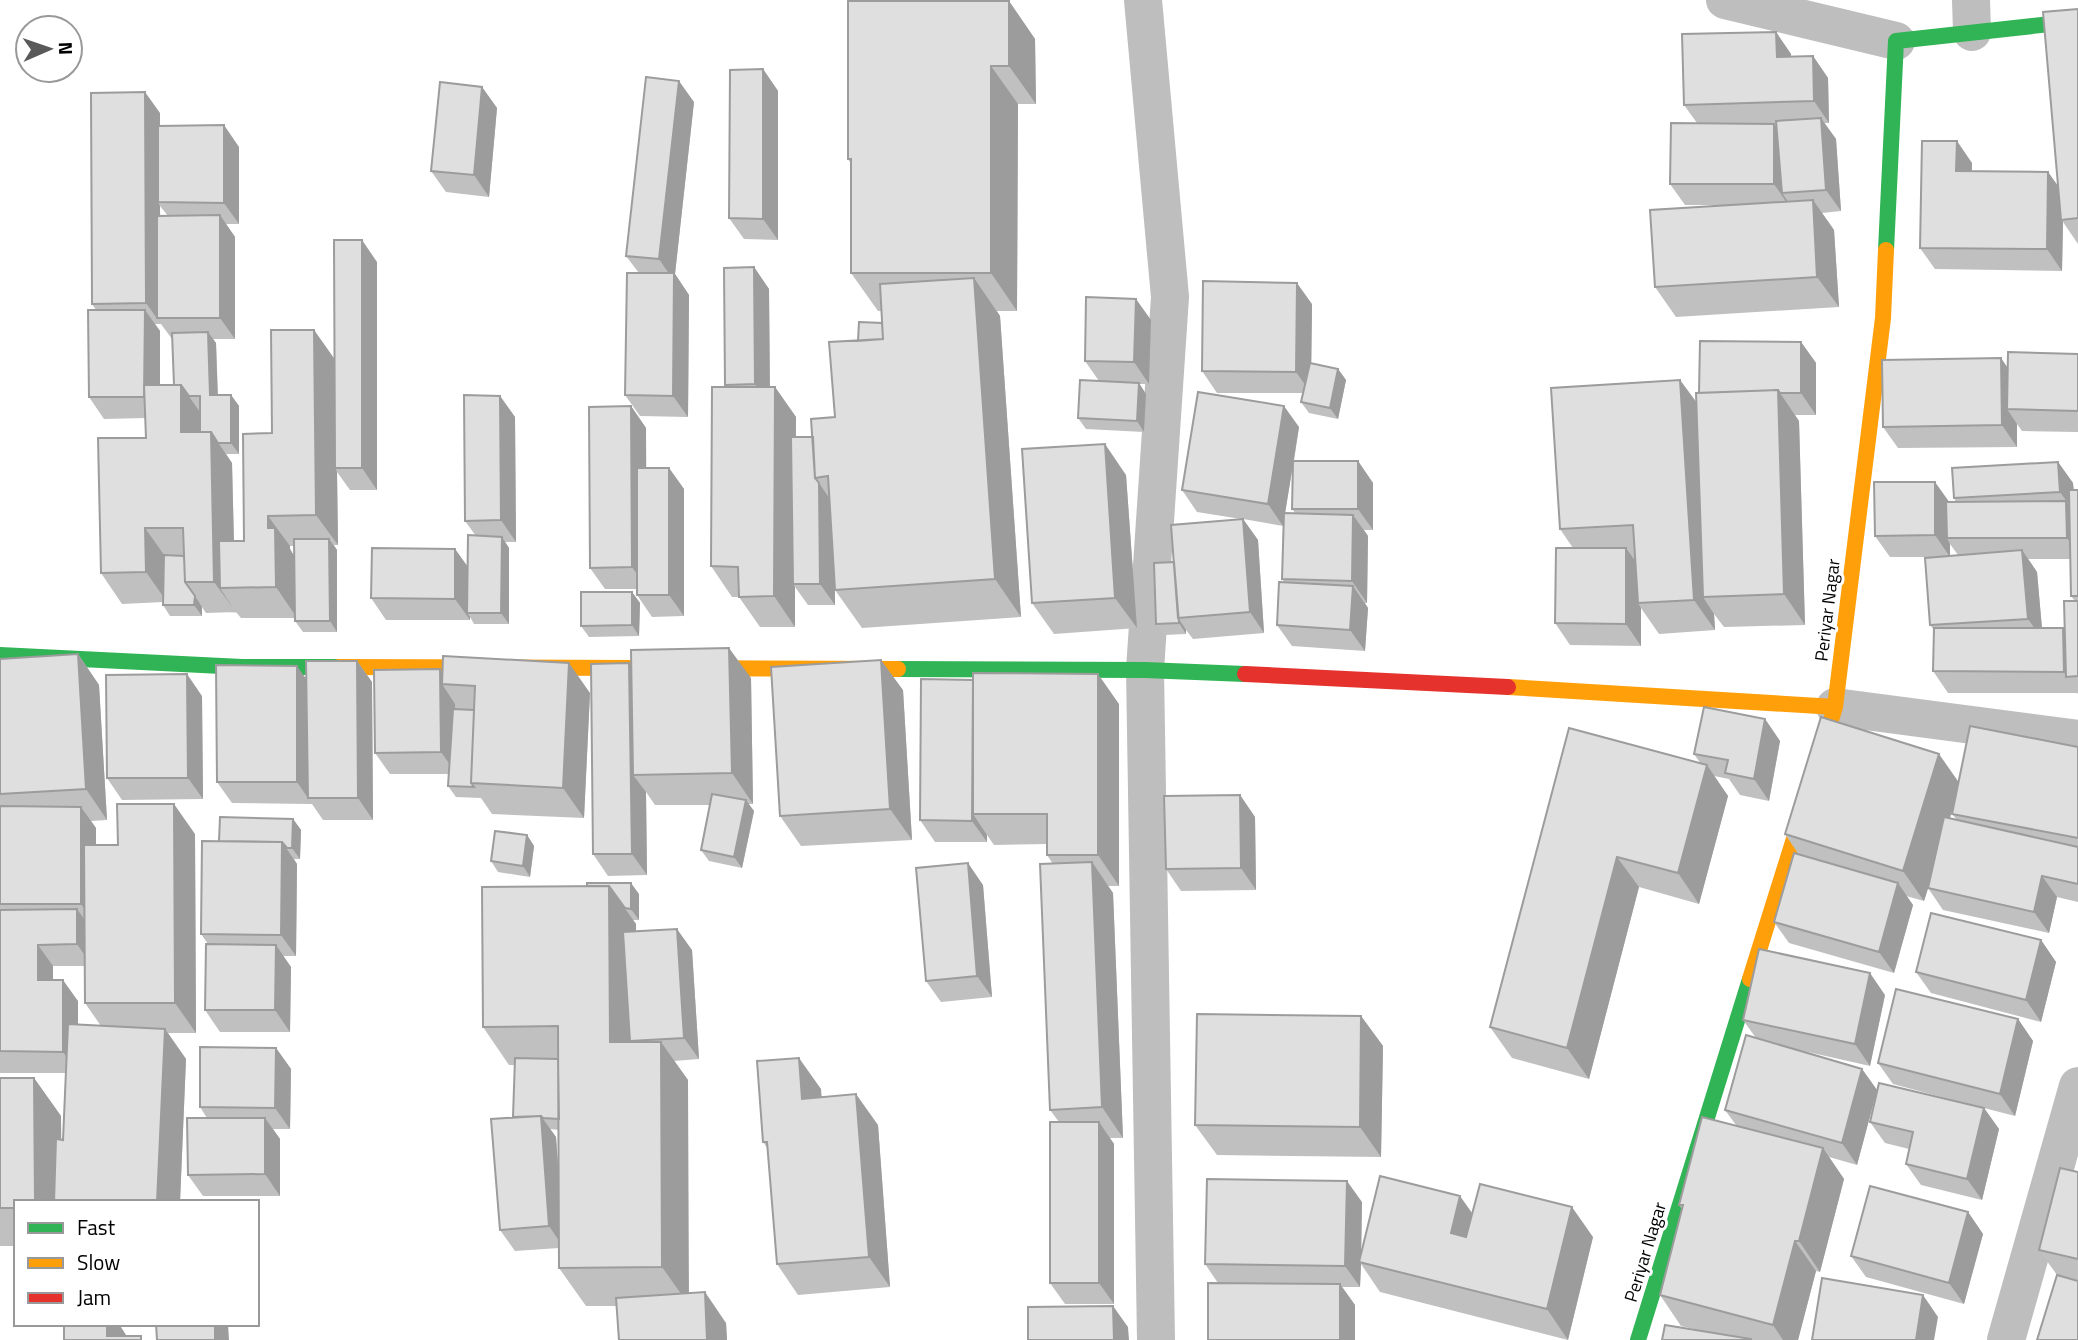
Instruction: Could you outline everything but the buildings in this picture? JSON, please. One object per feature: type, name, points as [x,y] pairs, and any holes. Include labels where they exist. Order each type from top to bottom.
[{"type":"street","points":[[1143,0],[1170,298],[1145,670],[1156,1340]]},
{"type":"street","points":[[1725,0],[1896,41],[1971,16],[2078,21]]},
{"type":"street","name":"Periyar Nagar","points":[[1822,747],[1835,708],[1883,318],[1896,41]]},
{"type":"street","points":[[0,655],[242,667],[1145,670],[1451,683],[1835,708],[2078,738]]},
{"type":"street","name":"Periyar Nagar","points":[[1638,1340],[1814,773]]},
{"type":"street","points":[[2006,1340],[2078,1086]]},
{"type":"traffic: fast","points":[[1886,250],[1896,41],[2078,21]]},
{"type":"traffic: fast","points":[[0,655],[242,667],[339,667]]},
{"type":"traffic: fast","points":[[898,669],[1145,670],[1245,674]]},
{"type":"traffic: fast","points":[[1638,1340],[1750,979]]},
{"type":"traffic: slow","points":[[1827,733],[1835,707],[1883,318],[1886,250]]},
{"type":"traffic: slow","points":[[339,667],[898,669]]},
{"type":"traffic: slow","points":[[1508,687],[1835,707]]},
{"type":"traffic: slow","points":[[1750,979],[1808,794]]},
{"type":"traffic: jam","points":[[1245,674],[1508,687]]}]
